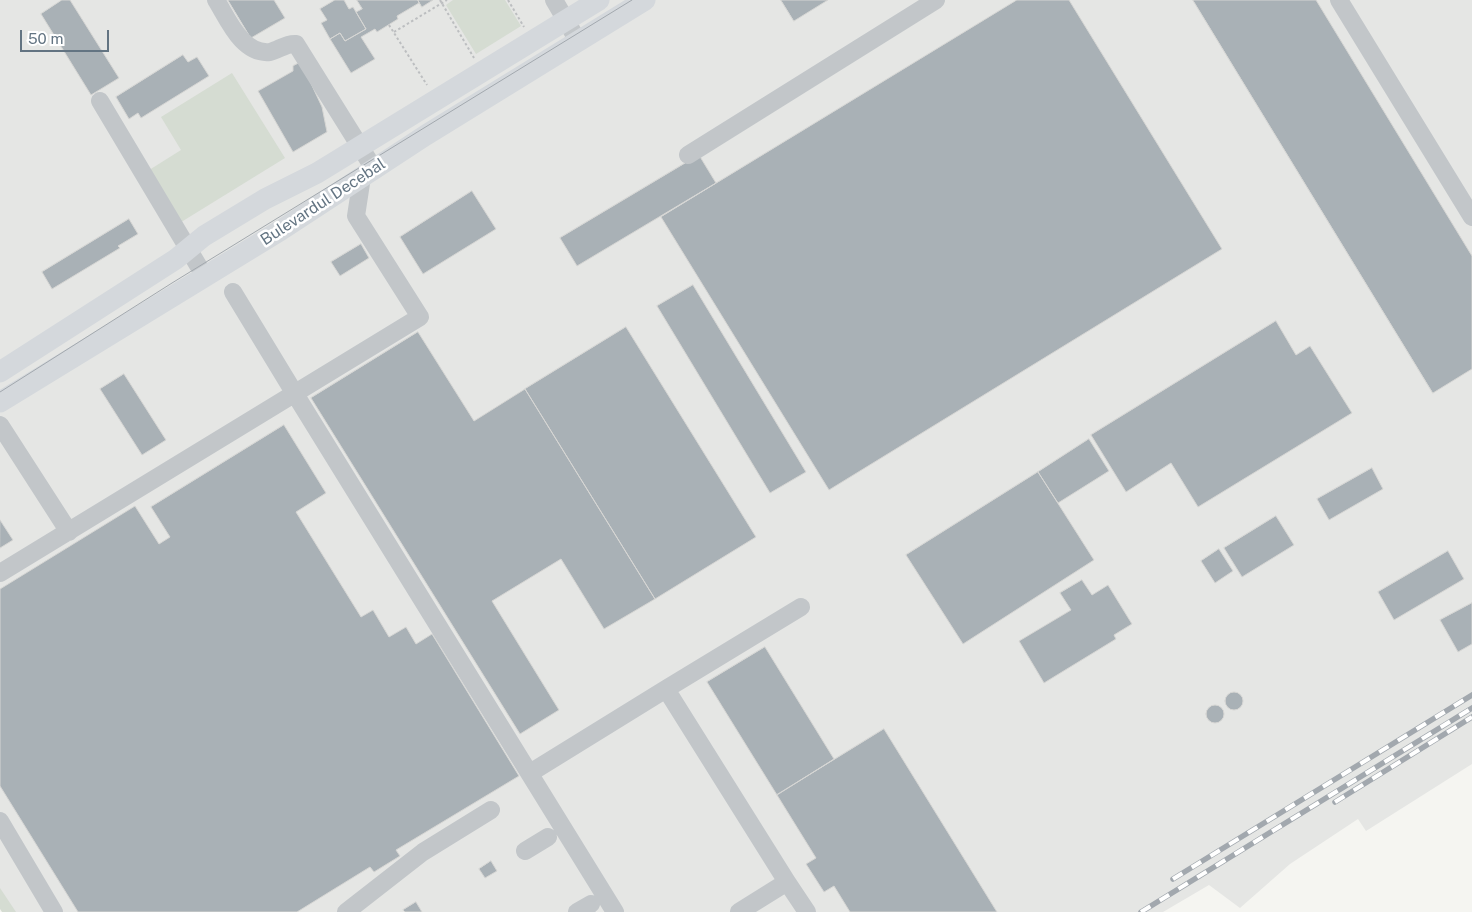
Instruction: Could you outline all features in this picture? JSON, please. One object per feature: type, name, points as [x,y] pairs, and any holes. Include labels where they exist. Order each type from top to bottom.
[{"type":"main road","name":"Bulevardul Decebal","points":[[0,372],[176,259],[204,236],[265,199],[317,173],[599,0]]},
{"type":"main road","name":"Bulevardul Decebal","points":[[5,398],[281,230],[426,134],[645,0]]},
{"type":"lane","points":[[0,573],[420,317],[356,216],[368,173],[360,146],[296,44],[289,44],[272,51],[260,52],[250,48],[236,33],[216,0]]},
{"type":"lane","points":[[554,0],[578,41]]},
{"type":"lane","points":[[688,155],[936,0]]},
{"type":"lane","points":[[1339,0],[1472,218]]},
{"type":"lane","points":[[100,100],[205,276]]},
{"type":"lane","points":[[233,292],[615,912]]},
{"type":"lane","points":[[5,398],[7,403],[4,431],[69,532]]},
{"type":"lane","points":[[530,773],[801,607]]},
{"type":"lane","points":[[666,689],[807,912]]},
{"type":"lane","points":[[346,912],[423,852],[491,810]]},
{"type":"lane","points":[[0,821],[54,912]]},
{"type":"lane","points":[[525,851],[548,837]]},
{"type":"lane","points":[[739,912],[787,882]]},
{"type":"path","points":[[394,32],[447,0]]},
{"type":"path","points":[[508,0],[528,34]]},
{"type":"path","points":[[441,2],[478,65]]},
{"type":"path","points":[[389,25],[427,85]]},
{"type":"shaded area","points":[[0,0],[1472,0],[1472,764],[1366,831],[1358,819],[1290,864],[1240,908],[1209,885],[1163,912],[10,912],[0,896]]},
{"type":"shaded area","points":[[453,0],[505,0],[521,26],[476,54],[446,5]]},
{"type":"shaded area","points":[[232,73],[285,158],[178,224],[146,172],[181,150],[161,117]]},
{"type":"shaded area","points":[[0,888],[16,912],[2,912],[0,909]]},
{"type":"building","points":[[62,0],[70,0],[119,78],[91,95],[41,14]]},
{"type":"building","points":[[228,0],[274,0],[285,18],[251,38]]},
{"type":"building","points":[[335,0],[344,0],[349,9],[353,7],[366,29],[345,41],[340,33],[330,39],[321,23],[327,20],[320,9]]},
{"type":"building","points":[[357,0],[418,0],[419,3],[397,16],[398,19],[377,32],[375,29],[361,37],[375,59],[351,73],[330,39],[340,33],[345,41],[366,29],[356,12],[362,9]]},
{"type":"building","points":[[418,0],[433,0],[422,7]]},
{"type":"building","points":[[781,0],[828,0],[794,21]]},
{"type":"building","points":[[1017,0],[1069,0],[1222,249],[829,490],[661,217]]},
{"type":"building","points":[[1193,0],[1316,0],[1472,256],[1472,369],[1433,393]]},
{"type":"building","points":[[183,55],[188,62],[197,57],[209,76],[141,118],[138,113],[129,119],[116,97]]},
{"type":"building","points":[[301,62],[322,107],[327,132],[293,152],[258,91],[293,71],[293,66]]},
{"type":"building","points":[[699,155],[716,183],[577,266],[560,238]]},
{"type":"building","points":[[472,191],[496,229],[423,274],[400,237]]},
{"type":"building","points":[[129,219],[138,234],[118,246],[120,248],[52,289],[42,272]]},
{"type":"building","points":[[361,244],[369,258],[340,276],[331,262]]},
{"type":"building","points":[[693,285],[806,472],[770,493],[657,306]]},
{"type":"building","points":[[1276,321],[1296,355],[1310,346],[1352,413],[1198,507],[1171,463],[1126,492],[1091,435]]},
{"type":"building","points":[[626,327],[756,537],[655,599],[525,389]]},
{"type":"building","points":[[418,332],[474,421],[525,389],[655,599],[604,629],[561,559],[492,601],[559,710],[520,734],[311,398]]},
{"type":"building","points":[[124,374],[166,440],[142,455],[100,389]]},
{"type":"building","points":[[284,425],[326,493],[296,512],[361,617],[373,610],[389,637],[406,627],[416,644],[432,634],[519,776],[396,850],[400,856],[374,872],[370,867],[297,912],[78,912],[0,786],[0,589],[135,506],[159,544],[170,537],[151,507]]},
{"type":"building","points":[[1089,439],[1109,471],[1058,503],[1038,472]]},
{"type":"building","points":[[1372,468],[1383,489],[1329,520],[1317,499]]},
{"type":"building","points":[[1038,472],[1094,560],[963,644],[906,555]]},
{"type":"building","points":[[1276,516],[1294,545],[1242,577],[1224,548]]},
{"type":"building","points":[[0,520],[13,540],[0,548]]},
{"type":"building","points":[[1219,549],[1233,571],[1215,583],[1201,561]]},
{"type":"building","points":[[1448,551],[1464,579],[1394,620],[1378,592]]},
{"type":"building","points":[[1082,580],[1092,595],[1108,585],[1132,624],[1114,635],[1116,639],[1044,683],[1019,641],[1071,610],[1060,593]]},
{"type":"building","points":[[1472,603],[1472,644],[1458,652],[1440,620]]},
{"type":"building","points":[[765,647],[834,759],[777,795],[707,682]]},
{"type":"building","points":[[1234,692],[1240,695],[1243,701],[1240,707],[1234,710],[1228,707],[1225,701],[1228,695]]},
{"type":"building","points":[[1215,705],[1221,708],[1224,714],[1221,720],[1215,723],[1209,720],[1206,714],[1209,708]]},
{"type":"building","points":[[884,729],[997,912],[850,912],[834,886],[824,892],[806,864],[816,858],[777,795]]},
{"type":"building","points":[[491,861],[497,871],[485,878],[479,869]]},
{"type":"building","points":[[416,902],[422,912],[405,912],[403,910]]},
{"type":"tram line","points":[[0,392],[172,283],[632,0]]},
{"type":"railway","points":[[1173,879],[1472,695]]},
{"type":"railway","points":[[1141,912],[1472,708]]},
{"type":"railway","points":[[1335,802],[1472,717]]}]
